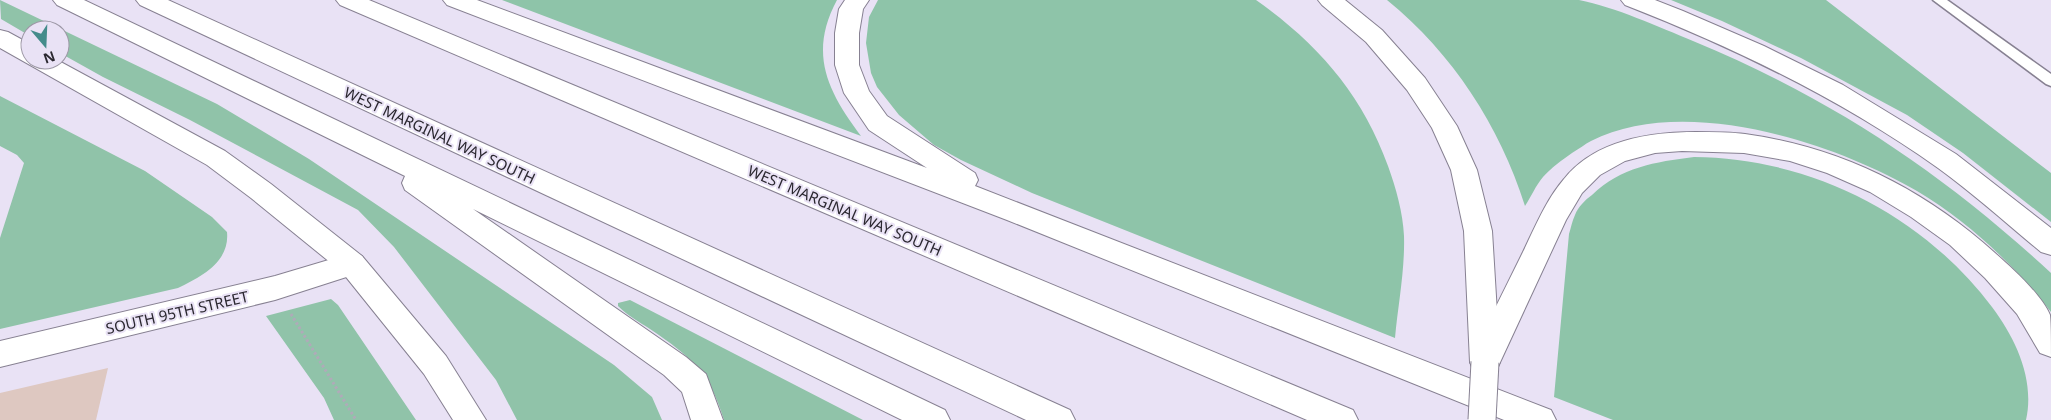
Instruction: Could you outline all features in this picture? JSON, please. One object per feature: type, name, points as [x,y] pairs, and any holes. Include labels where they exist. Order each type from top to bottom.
[{"type":"main road","points":[[65,0],[934,420]]},
{"type":"main road","name":"WEST MARGINAL WAY SOUTH","points":[[148,0],[1059,420]]},
{"type":"main road","name":"WEST MARGINAL WAY SOUTH","points":[[348,0],[1342,420]]},
{"type":"main road","points":[[455,0],[1017,213],[1540,420]]},
{"type":"main road","points":[[857,0],[851,9],[847,65],[857,93],[878,123],[904,142],[1017,213]]},
{"type":"main road","points":[[1330,0],[1374,36],[1416,84],[1444,126],[1464,170],[1478,231],[1485,362],[1482,420]]},
{"type":"main road","points":[[1634,0],[1758,50],[1835,90],[1884,119],[1948,162],[2051,244]]},
{"type":"main road","points":[[0,38],[20,49]]},
{"type":"main road","points":[[56,70],[216,158],[261,191],[352,264],[430,358],[470,420]]},
{"type":"main road","points":[[346,135],[676,366],[695,384],[707,420]]},
{"type":"main road","points":[[1485,362],[1514,298],[1564,198],[1590,169],[1624,149],[1668,141],[1719,140],[1773,147],[1822,160],[1905,197],[1945,225],[1988,261],[2028,306],[2051,344]]},
{"type":"main road","name":"SOUTH 95TH STREET","points":[[0,354],[275,288],[352,264]]},
{"type":"lane","points":[[1939,0],[2051,81]]},
{"type":"path","points":[[275,288],[356,420]]},
{"type":"green space","points":[[0,0],[42,20],[20,20],[20,30],[1,19]]},
{"type":"green space","points":[[502,0],[837,0],[828,20],[824,38],[823,55],[826,72],[839,104],[861,136]]},
{"type":"green space","points":[[878,0],[1256,0],[1299,34],[1318,53],[1351,93],[1365,116],[1388,166],[1401,210],[1404,236],[1395,338],[1032,193],[961,160],[934,145],[899,115],[877,87],[871,73],[866,43],[869,17]]},
{"type":"green space","points":[[1387,0],[1579,0],[1607,7],[1637,18],[1744,63],[1792,87],[1883,140],[1926,170],[2010,236],[2051,273],[2051,312],[2022,278],[1990,246],[1955,216],[1917,191],[1883,173],[1844,156],[1801,141],[1757,130],[1713,123],[1669,122],[1628,128],[1591,141],[1561,161],[1540,180],[1525,206],[1502,147],[1471,93],[1433,44]]},
{"type":"green space","points":[[1671,0],[1826,0],[2051,173],[2051,222],[1963,153],[1907,115],[1801,58],[1722,21]]},
{"type":"green space","points":[[70,34],[217,104],[309,159],[614,365],[652,397],[662,420],[517,420],[496,380],[394,247],[358,210],[190,120],[70,59]]},
{"type":"green space","points":[[0,96],[145,171],[212,217],[227,232],[227,243],[219,260],[196,279],[178,288],[0,329],[0,238],[24,163],[17,155],[0,146]]},
{"type":"green space","points":[[1694,157],[1737,160],[1780,168],[1821,180],[1860,198],[1898,219],[1932,244],[1964,274],[1992,307],[2016,346],[2026,375],[2028,405],[2026,420],[1613,420],[1554,397],[1569,234],[1578,209],[1584,201],[1603,186],[1627,172],[1652,164]]},
{"type":"green space","points":[[331,299],[338,305],[416,420],[334,420],[324,398],[266,316]]},
{"type":"green space","points":[[630,300],[863,420],[724,420],[712,389],[697,367],[677,348],[618,306],[618,303]]},
{"type":"building","points":[[108,368],[96,420],[0,420],[0,393]]}]
